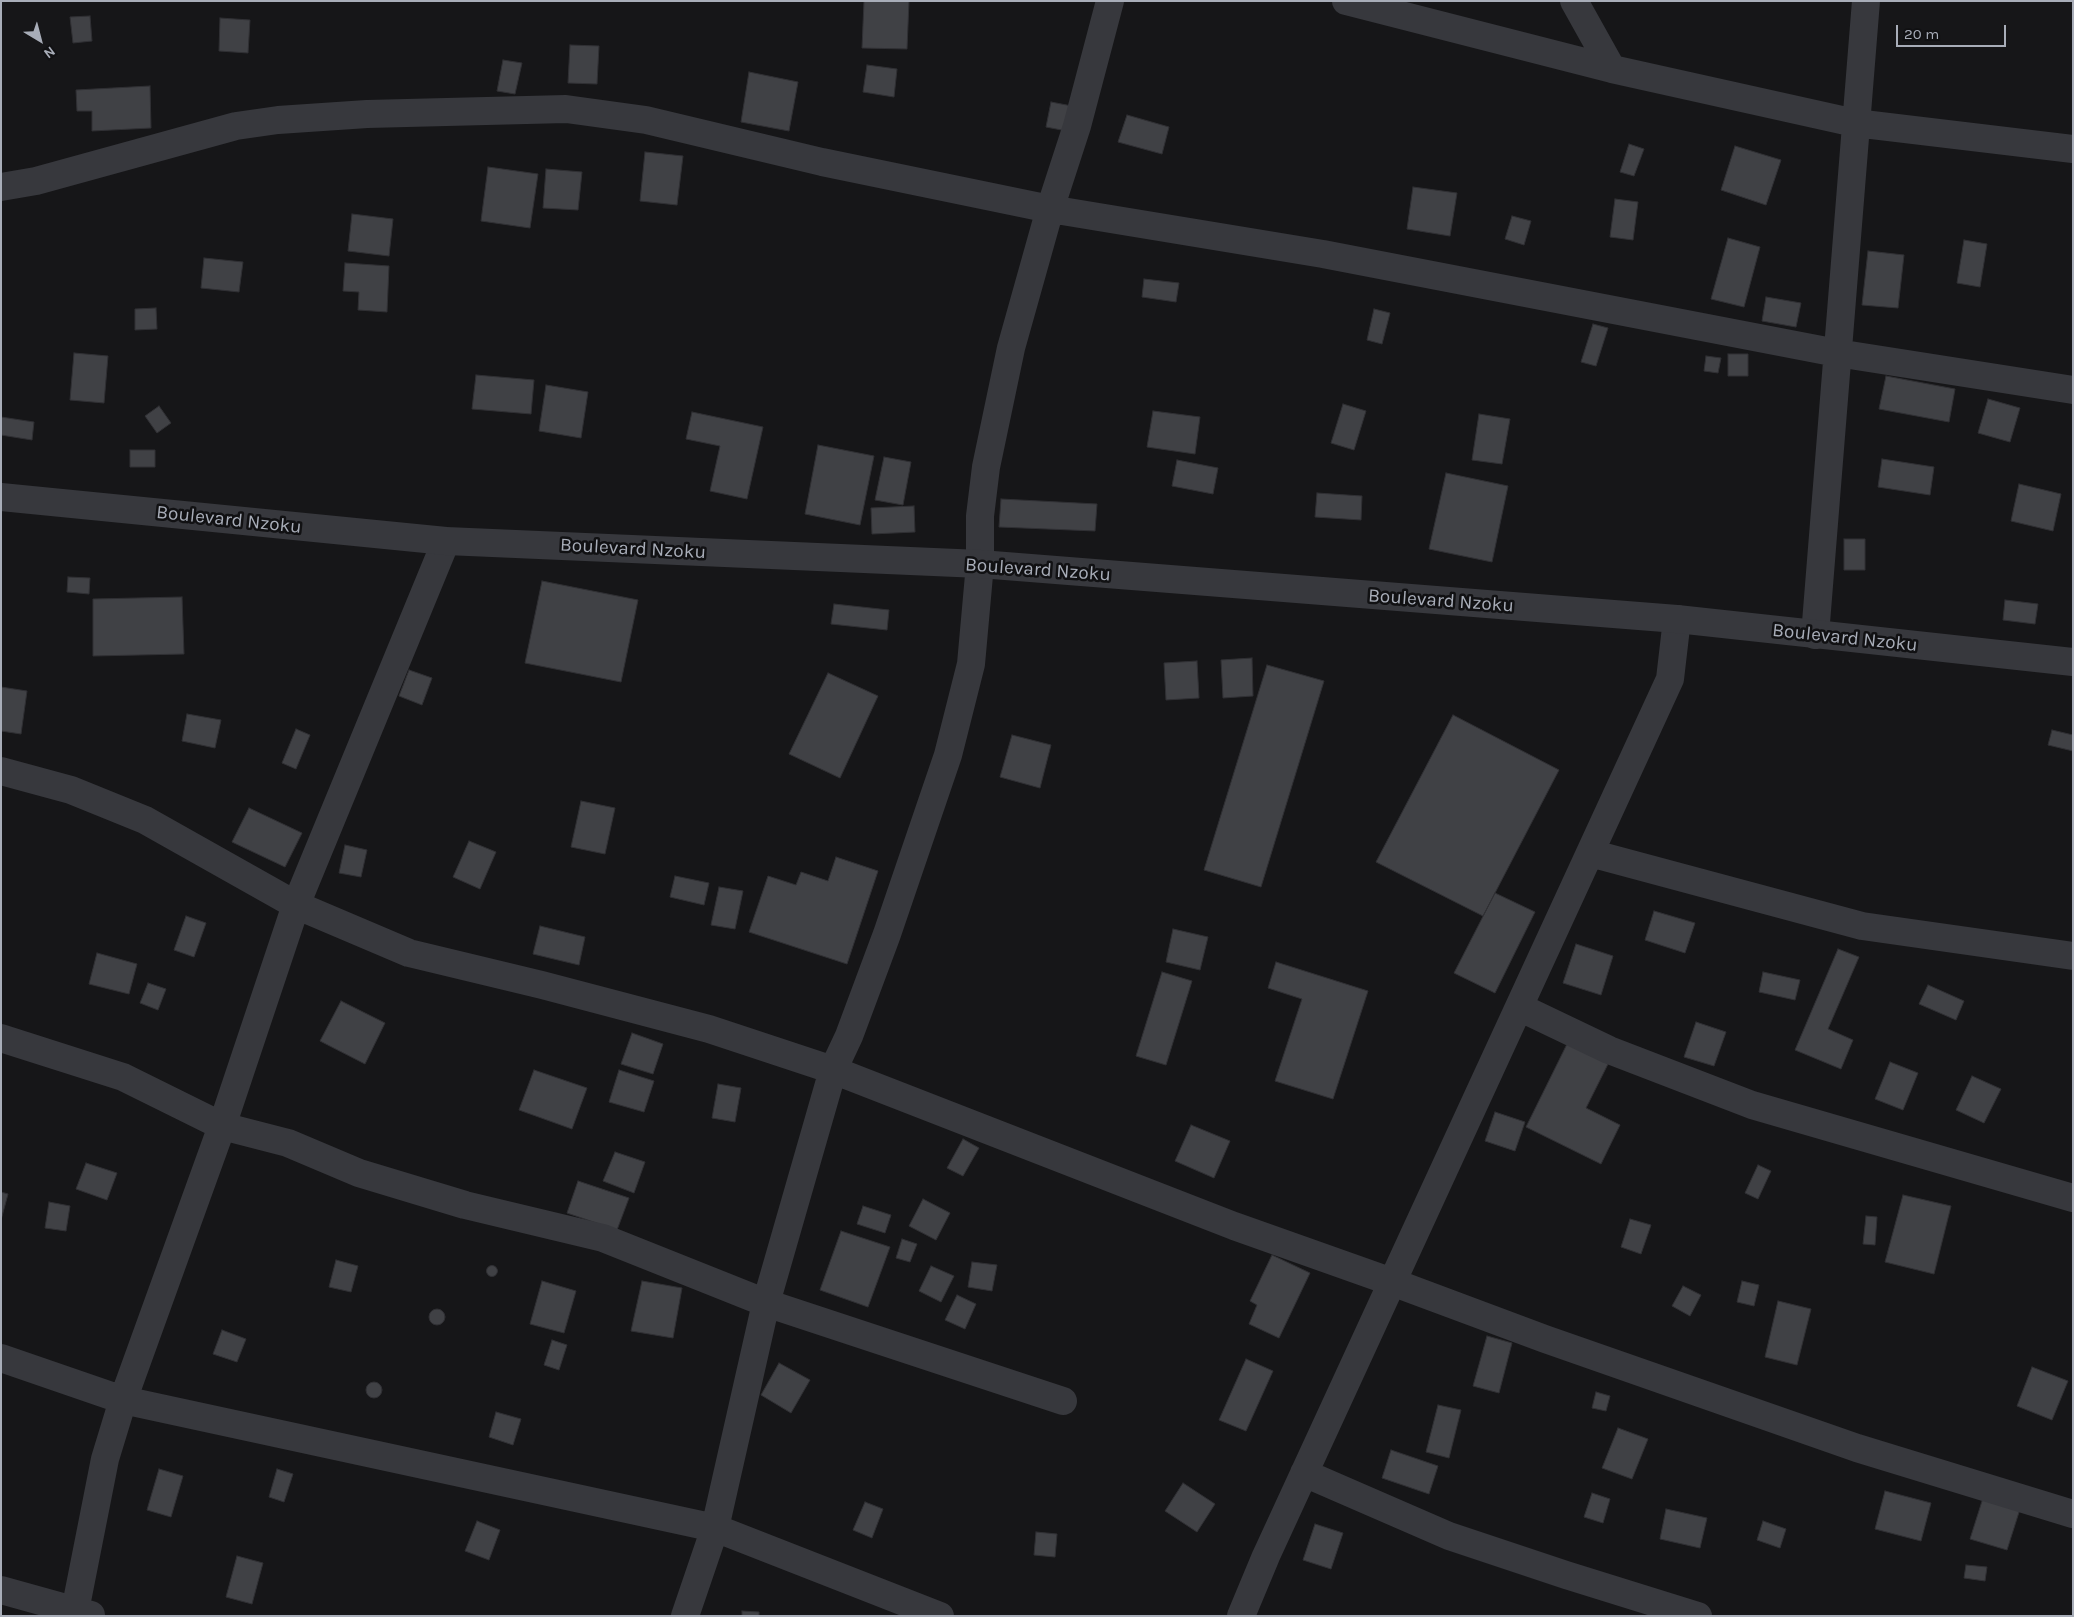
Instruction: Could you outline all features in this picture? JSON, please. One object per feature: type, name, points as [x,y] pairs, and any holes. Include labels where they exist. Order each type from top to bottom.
[{"type":"street","points":[[685,1616],[715,1528],[766,1303],[833,1070],[849,1036],[887,934],[948,755],[971,664],[980,564],[980,516],[986,467],[1011,348],[1050,209],[1077,126],[1110,1]]},
{"type":"street","points":[[1346,1],[1612,69],[1855,123],[2073,149]]},
{"type":"street","points":[[1574,1],[1612,69]]},
{"type":"street","points":[[1816,635],[1866,1]]},
{"type":"street","points":[[1,187],[45,178],[236,126],[367,114],[566,109],[646,120],[822,162],[1050,209],[1323,254],[1837,354],[2073,390]]},
{"type":"street","name":"Boulevard Nzoku","points":[[1,497],[446,541],[980,564],[1677,619],[2073,662]]},
{"type":"street","points":[[1,1590],[80,1614],[105,1459],[123,1400],[222,1126],[296,904],[446,541]]},
{"type":"street","points":[[1241,1616],[1304,1473],[1670,679],[1677,619]]},
{"type":"street","points":[[1,771],[71,790],[145,820],[296,904],[409,953],[542,984],[709,1029],[833,1070],[1234,1226],[1392,1282],[1545,1340],[1857,1448],[2073,1514]]},
{"type":"street","points":[[1590,853],[1862,926],[2073,956]]},
{"type":"street","points":[[1520,1007],[1609,1050],[1752,1105],[2073,1198]]},
{"type":"street","points":[[1,1038],[123,1077],[222,1126],[288,1143],[359,1173],[465,1206],[603,1238],[766,1303],[1063,1401]]},
{"type":"street","points":[[1,1358],[123,1400],[715,1528],[940,1616]]},
{"type":"street","points":[[1304,1473],[1449,1536],[1698,1616]]},
{"type":"building","points":[[864,1],[909,1],[907,49],[862,48]]},
{"type":"building","points":[[90,16],[92,41],[73,43],[70,17]]},
{"type":"building","points":[[220,18],[250,20],[248,53],[219,51]]},
{"type":"building","points":[[570,45],[599,46],[597,84],[568,83]]},
{"type":"building","points":[[503,60],[522,63],[515,94],[497,91]]},
{"type":"building","points":[[867,65],[897,69],[894,97],[863,92]]},
{"type":"building","points":[[749,72],[798,82],[789,131],[741,122]]},
{"type":"building","points":[[150,86],[151,128],[92,131],[92,111],[77,111],[76,90]]},
{"type":"building","points":[[1051,102],[1077,107],[1072,132],[1046,127]]},
{"type":"building","points":[[1127,115],[1169,127],[1162,154],[1118,142]]},
{"type":"building","points":[[1629,144],[1644,149],[1634,176],[1620,172]]},
{"type":"building","points":[[1735,146],[1781,160],[1766,205],[1721,190]]},
{"type":"building","points":[[645,152],[683,156],[677,205],[640,201]]},
{"type":"building","points":[[488,167],[538,174],[530,228],[481,221]]},
{"type":"building","points":[[546,169],[582,172],[578,210],[543,208]]},
{"type":"building","points":[[1413,187],[1457,193],[1450,236],[1407,229]]},
{"type":"building","points":[[1615,199],[1638,202],[1633,240],[1610,237]]},
{"type":"building","points":[[352,214],[393,219],[389,256],[348,251]]},
{"type":"building","points":[[1512,216],[1531,221],[1524,245],[1505,239]]},
{"type":"building","points":[[1728,238],[1760,247],[1744,307],[1711,299]]},
{"type":"building","points":[[1964,240],[1987,244],[1980,287],[1957,283]]},
{"type":"building","points":[[1868,251],[1904,255],[1898,308],[1862,305]]},
{"type":"building","points":[[204,258],[243,262],[239,292],[201,288]]},
{"type":"building","points":[[345,263],[389,266],[387,312],[358,310],[359,292],[343,291]]},
{"type":"building","points":[[1144,279],[1179,283],[1176,302],[1142,297]]},
{"type":"building","points":[[1766,297],[1801,303],[1796,327],[1762,321]]},
{"type":"building","points":[[156,308],[157,329],[135,330],[135,309]]},
{"type":"building","points":[[1374,309],[1390,313],[1382,344],[1367,340]]},
{"type":"building","points":[[1593,324],[1608,328],[1596,366],[1581,362]]},
{"type":"building","points":[[74,353],[108,356],[104,403],[70,400]]},
{"type":"building","points":[[1728,354],[1748,354],[1748,376],[1728,376]]},
{"type":"building","points":[[1706,356],[1721,358],[1718,373],[1704,371]]},
{"type":"building","points":[[476,375],[534,380],[531,414],[472,409]]},
{"type":"building","points":[[1886,376],[1955,389],[1949,422],[1879,409]]},
{"type":"building","points":[[546,385],[588,392],[581,438],[539,431]]},
{"type":"building","points":[[1988,399],[2020,408],[2010,442],[1978,433]]},
{"type":"building","points":[[1343,404],[1366,411],[1354,450],[1331,443]]},
{"type":"building","points":[[159,406],[171,423],[157,433],[145,416]]},
{"type":"building","points":[[1153,411],[1200,417],[1195,454],[1147,447]]},
{"type":"building","points":[[692,412],[763,427],[747,499],[710,491],[720,446],[686,439]]},
{"type":"building","points":[[1479,414],[1510,419],[1502,464],[1472,460]]},
{"type":"building","points":[[1,417],[34,422],[32,440],[1,435]]},
{"type":"building","points":[[818,445],[874,456],[860,525],[805,514]]},
{"type":"building","points":[[130,450],[155,450],[155,467],[130,467]]},
{"type":"building","points":[[884,457],[911,462],[903,505],[875,500]]},
{"type":"building","points":[[1882,459],[1934,467],[1930,495],[1878,487]]},
{"type":"building","points":[[1177,460],[1218,468],[1213,494],[1172,486]]},
{"type":"building","points":[[1446,473],[1508,486],[1492,562],[1429,549]]},
{"type":"building","points":[[2019,484],[2061,494],[2053,531],[2011,521]]},
{"type":"building","points":[[1317,493],[1362,496],[1361,520],[1315,517]]},
{"type":"building","points":[[1001,499],[1097,504],[1095,531],[999,527]]},
{"type":"building","points":[[914,506],[915,532],[872,534],[871,508]]},
{"type":"building","points":[[1844,539],[1865,539],[1865,570],[1844,570]]},
{"type":"building","points":[[68,577],[90,578],[89,594],[67,592]]},
{"type":"building","points":[[542,581],[638,600],[621,682],[525,663]]},
{"type":"building","points":[[182,597],[184,654],[93,656],[93,599]]},
{"type":"building","points":[[2005,600],[2038,604],[2035,624],[2003,620]]},
{"type":"building","points":[[834,604],[889,610],[887,630],[831,624]]},
{"type":"building","points":[[1252,658],[1253,696],[1223,698],[1221,660]]},
{"type":"building","points":[[1197,661],[1199,698],[1166,700],[1164,663]]},
{"type":"building","points":[[1267,665],[1324,681],[1261,887],[1204,870]]},
{"type":"building","points":[[409,670],[432,678],[422,705],[399,696]]},
{"type":"building","points":[[828,673],[878,696],[840,778],[789,754]]},
{"type":"building","points":[[1,687],[27,691],[21,734],[1,731]]},
{"type":"building","points":[[187,714],[221,720],[215,748],[182,741]]},
{"type":"building","points":[[1453,715],[1559,770],[1483,916],[1376,862]]},
{"type":"building","points":[[296,729],[310,735],[296,769],[282,763]]},
{"type":"building","points":[[2052,730],[2073,735],[2073,751],[2048,745]]},
{"type":"building","points":[[1012,735],[1051,745],[1040,788],[1000,777]]},
{"type":"building","points":[[581,801],[615,808],[605,854],[571,847]]},
{"type":"building","points":[[249,808],[302,833],[285,867],[232,842]]},
{"type":"building","points":[[469,841],[496,852],[480,889],[453,877]]},
{"type":"building","points":[[345,845],[367,850],[361,877],[339,873]]},
{"type":"building","points":[[836,857],[878,871],[847,964],[749,932],[768,876],[796,885],[801,872],[828,881]]},
{"type":"building","points":[[675,876],[709,883],[704,905],[670,897]]},
{"type":"building","points":[[719,887],[743,891],[735,929],[711,925]]},
{"type":"building","points":[[1495,893],[1535,912],[1495,993],[1454,973]]},
{"type":"building","points":[[1654,911],[1695,923],[1685,953],[1645,940]]},
{"type":"building","points":[[186,916],[206,923],[194,957],[174,950]]},
{"type":"building","points":[[540,926],[585,937],[579,965],[533,954]]},
{"type":"building","points":[[1173,929],[1208,937],[1200,970],[1166,962]]},
{"type":"building","points":[[1576,944],[1613,956],[1601,995],[1563,983]]},
{"type":"building","points":[[1838,949],[1859,957],[1828,1029],[1853,1040],[1841,1069],[1795,1050]]},
{"type":"building","points":[[97,953],[137,964],[129,994],[89,984]]},
{"type":"building","points":[[1276,962],[1368,991],[1333,1099],[1275,1081],[1302,999],[1268,988]]},
{"type":"building","points":[[1162,972],[1192,981],[1166,1065],[1136,1056]]},
{"type":"building","points":[[1763,972],[1800,980],[1795,1000],[1759,992]]},
{"type":"building","points":[[148,983],[166,989],[158,1010],[140,1003]]},
{"type":"building","points":[[1928,985],[1964,1001],[1956,1020],[1919,1004]]},
{"type":"building","points":[[341,1001],[385,1023],[365,1064],[320,1041]]},
{"type":"building","points":[[1696,1022],[1726,1032],[1714,1066],[1684,1057]]},
{"type":"building","points":[[632,1033],[663,1044],[653,1074],[621,1064]]},
{"type":"building","points":[[1569,1040],[1610,1060],[1586,1108],[1620,1125],[1601,1164],[1526,1127]]},
{"type":"building","points":[[1890,1062],[1918,1073],[1903,1110],[1875,1099]]},
{"type":"building","points":[[534,1070],[587,1088],[572,1129],[519,1110]]},
{"type":"building","points":[[619,1070],[654,1081],[644,1112],[609,1102]]},
{"type":"building","points":[[1972,1076],[2001,1089],[1984,1123],[1956,1110]]},
{"type":"building","points":[[718,1084],[741,1088],[735,1122],[712,1118]]},
{"type":"building","points":[[1495,1112],[1525,1122],[1515,1151],[1485,1141]]},
{"type":"building","points":[[1191,1125],[1230,1141],[1214,1178],[1175,1161]]},
{"type":"building","points":[[963,1139],[979,1148],[963,1176],[947,1168]]},
{"type":"building","points":[[615,1152],[645,1162],[634,1193],[603,1181]]},
{"type":"building","points":[[86,1163],[117,1173],[107,1200],[76,1189]]},
{"type":"building","points":[[1758,1165],[1771,1171],[1758,1199],[1745,1193]]},
{"type":"building","points":[[578,1181],[629,1198],[617,1230],[567,1213]]},
{"type":"building","points":[[1,1192],[8,1194],[1,1220]]},
{"type":"building","points":[[1903,1195],[1951,1206],[1934,1274],[1885,1262]]},
{"type":"building","points":[[923,1199],[950,1213],[936,1240],[909,1226]]},
{"type":"building","points":[[49,1202],[70,1206],[66,1231],[45,1228]]},
{"type":"building","points":[[863,1206],[891,1215],[885,1233],[857,1224]]},
{"type":"building","points":[[1866,1216],[1877,1217],[1875,1245],[1863,1244]]},
{"type":"building","points":[[1630,1219],[1651,1225],[1641,1254],[1621,1247]]},
{"type":"building","points":[[841,1231],[890,1247],[868,1307],[820,1290]]},
{"type":"building","points":[[902,1239],[917,1244],[910,1262],[896,1258]]},
{"type":"building","points":[[1272,1255],[1310,1273],[1279,1338],[1249,1324],[1257,1305],[1250,1301]]},
{"type":"building","points":[[336,1260],[358,1266],[351,1292],[329,1287]]},
{"type":"building","points":[[972,1262],[997,1265],[992,1291],[968,1287]]},
{"type":"building","points":[[492,1265],[498,1271],[492,1277],[486,1271]]},
{"type":"building","points":[[931,1266],[954,1276],[941,1302],[919,1291]]},
{"type":"building","points":[[542,1281],[576,1291],[564,1333],[530,1324]]},
{"type":"building","points":[[642,1281],[682,1288],[673,1338],[631,1331]]},
{"type":"building","points":[[1742,1281],[1759,1285],[1754,1306],[1737,1302]]},
{"type":"building","points":[[1683,1286],[1701,1295],[1690,1316],[1672,1306]]},
{"type":"building","points":[[957,1295],[976,1304],[965,1329],[945,1320]]},
{"type":"building","points":[[1778,1301],[1811,1309],[1797,1365],[1765,1357]]},
{"type":"building","points":[[437,1309],[443,1311],[445,1317],[443,1323],[437,1325],[431,1323],[429,1317],[431,1311]]},
{"type":"building","points":[[222,1330],[246,1339],[237,1362],[213,1354]]},
{"type":"building","points":[[1487,1336],[1512,1343],[1499,1393],[1473,1386]]},
{"type":"building","points":[[552,1340],[567,1345],[559,1370],[544,1365]]},
{"type":"building","points":[[1246,1359],[1273,1371],[1246,1431],[1219,1420]]},
{"type":"building","points":[[779,1363],[810,1380],[791,1413],[761,1395]]},
{"type":"building","points":[[2032,1367],[2068,1381],[2052,1420],[2017,1406]]},
{"type":"building","points":[[374,1382],[380,1384],[382,1390],[380,1396],[374,1398],[368,1396],[366,1390],[368,1384]]},
{"type":"building","points":[[1596,1392],[1610,1396],[1606,1411],[1592,1408]]},
{"type":"building","points":[[1438,1405],[1461,1410],[1449,1458],[1426,1452]]},
{"type":"building","points":[[496,1412],[521,1419],[513,1445],[489,1437]]},
{"type":"building","points":[[1618,1428],[1648,1439],[1632,1479],[1602,1468]]},
{"type":"building","points":[[1391,1450],[1438,1466],[1429,1494],[1382,1478]]},
{"type":"building","points":[[159,1469],[183,1476],[171,1517],[147,1510]]},
{"type":"building","points":[[277,1469],[293,1474],[284,1502],[269,1497]]},
{"type":"building","points":[[1183,1483],[1215,1504],[1197,1532],[1165,1511]]},
{"type":"building","points":[[1885,1491],[1931,1503],[1921,1541],[1875,1529]]},
{"type":"building","points":[[1592,1493],[1610,1499],[1603,1523],[1584,1517]]},
{"type":"building","points":[[1983,1498],[2020,1509],[2007,1550],[1970,1539]]},
{"type":"building","points":[[865,1502],[883,1509],[872,1538],[853,1530]]},
{"type":"building","points":[[1666,1509],[1707,1518],[1700,1548],[1660,1539]]},
{"type":"building","points":[[477,1521],[500,1530],[489,1560],[465,1551]]},
{"type":"building","points":[[1763,1521],[1786,1529],[1780,1548],[1757,1540]]},
{"type":"building","points":[[1315,1524],[1343,1533],[1331,1569],[1303,1560]]},
{"type":"building","points":[[1036,1532],[1057,1534],[1055,1557],[1034,1555]]},
{"type":"building","points":[[237,1556],[263,1563],[252,1604],[226,1597]]},
{"type":"building","points":[[1966,1565],[1987,1567],[1985,1581],[1964,1578]]},
{"type":"building","points":[[742,1611],[759,1612],[759,1616],[742,1616]]}]
